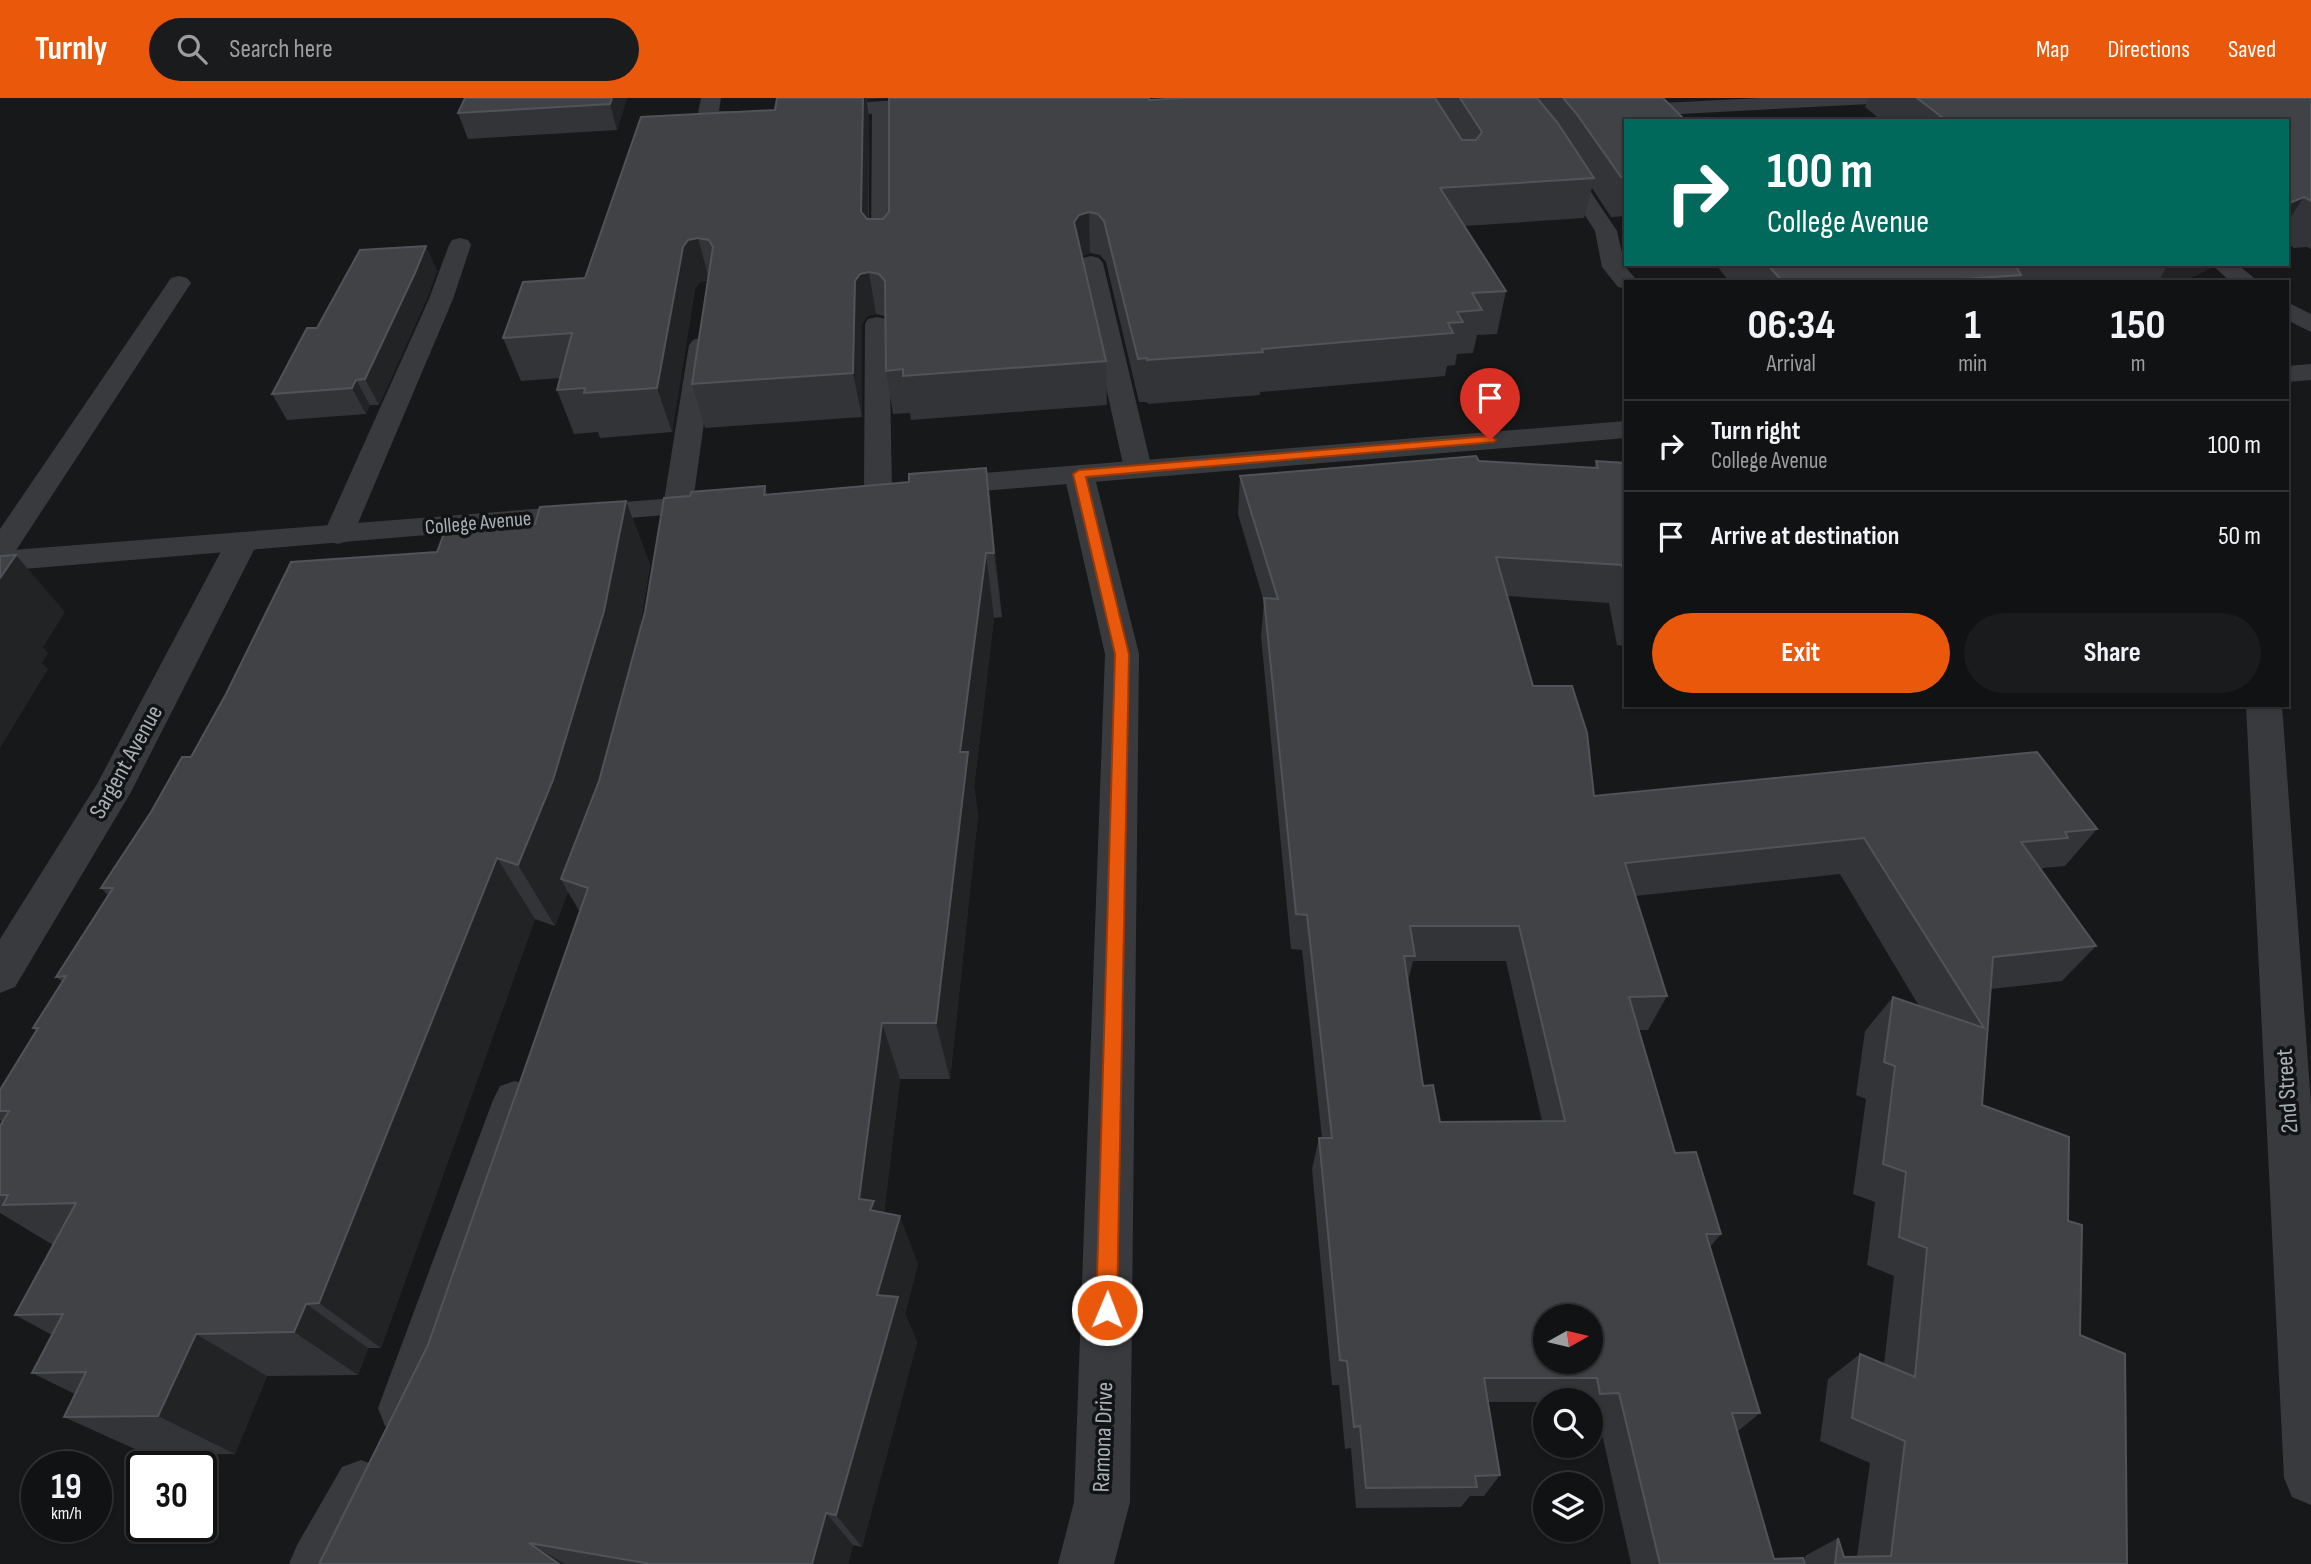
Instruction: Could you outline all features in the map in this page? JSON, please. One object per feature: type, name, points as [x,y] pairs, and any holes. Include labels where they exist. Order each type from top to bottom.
[{"type":"street","points":[[801,112],[1032,98]]},
{"type":"street","points":[[709,108],[774,114]]},
{"type":"street","points":[[2289,374],[2311,372]]},
{"type":"street","points":[[864,491],[1624,429]]},
{"type":"street","name":"Ramona Drive","points":[[1079,474],[1122,654],[1102,1502],[1086,1564]]},
{"type":"street","name":"College Avenue","points":[[0,561],[745,501]]},
{"type":"street","name":"Sargent Avenue","points":[[0,975],[112,792],[242,542]]},
{"type":"street","name":"2nd Street","points":[[2264,707],[2311,1478]]},
{"type":"lane","points":[[1608,112],[1870,98]]},
{"type":"lane","points":[[882,253],[883,107]]},
{"type":"lane","points":[[1550,146],[1606,231],[1614,267],[1624,280]]},
{"type":"lane","points":[[338,535],[440,299],[460,245]]},
{"type":"lane","points":[[1091,263],[1138,469]]},
{"type":"lane","points":[[2225,266],[2244,280]]},
{"type":"lane","points":[[0,551],[179,284]]},
{"type":"lane","points":[[2289,310],[2311,325]]},
{"type":"lane","points":[[665,584],[706,316]]},
{"type":"lane","points":[[864,491],[877,324]]},
{"type":"lane","points":[[316,1564],[397,1425],[528,1063]]},
{"type":"building","points":[[465,98],[612,98],[610,104],[458,113]]},
{"type":"building","points":[[777,98],[863,98],[861,212],[867,219],[883,219],[889,212],[889,98],[1435,98],[1462,140],[1476,140],[1482,132],[1460,98],[1537,98],[1557,122],[1594,178],[1440,188],[1506,291],[1472,293],[1482,310],[1457,312],[1463,322],[1448,323],[1453,333],[1262,349],[1263,352],[1138,359],[1104,221],[1098,214],[1089,212],[1079,215],[1074,222],[1106,361],[903,376],[903,369],[886,371],[885,281],[879,274],[869,272],[860,274],[855,281],[853,373],[692,384],[713,247],[709,240],[698,238],[688,240],[683,247],[657,388],[584,393],[585,388],[557,390],[572,333],[503,338],[523,282],[585,278],[641,117],[775,110]]},
{"type":"building","points":[[1563,98],[1663,98],[1684,119],[1624,119],[1624,177],[1621,177]]},
{"type":"building","points":[[1917,98],[2311,98],[2311,201],[2304,197],[2289,203],[2289,119],[1944,119]]},
{"type":"building","points":[[426,246],[365,379],[356,380],[352,388],[272,394],[307,328],[317,328],[360,250]]},
{"type":"building","points":[[1769,266],[2016,266],[2021,275],[1950,280],[1781,280]]},
{"type":"building","points":[[1476,456],[1479,461],[1598,468],[1596,461],[1624,463],[1624,574],[1622,565],[1496,557],[1533,686],[1572,686],[1587,733],[1594,796],[2037,752],[2097,829],[2065,832],[2068,838],[2021,842],[2096,946],[1993,957],[1982,1105],[2069,1137],[2068,1221],[2082,1225],[2080,1335],[2125,1354],[2127,1564],[1835,1564],[1838,1538],[1844,1557],[1891,1556],[1905,1441],[1852,1418],[1860,1354],[1915,1377],[1927,1248],[1899,1237],[1906,1172],[1883,1164],[1895,1066],[1884,1062],[1893,997],[1984,1028],[1864,838],[1625,863],[1667,996],[1629,997],[1675,1153],[1696,1152],[1721,1234],[1706,1234],[1760,1413],[1732,1413],[1774,1559],[1803,1558],[1805,1564],[1660,1564],[1619,1393],[1603,1394],[1597,1378],[1484,1378],[1500,1475],[1475,1476],[1477,1487],[1366,1488],[1360,1426],[1354,1427],[1347,1361],[1340,1360],[1319,1138],[1332,1138],[1307,915],[1296,914],[1264,598],[1278,599],[1240,476]],"holes":[[[1410,926],[1519,926],[1565,1121],[1440,1122],[1433,1085],[1423,1086],[1404,956],[1415,956]]]},
{"type":"building","points":[[986,468],[994,553],[986,553],[960,752],[968,752],[936,1023],[882,1023],[859,1199],[874,1201],[870,1210],[900,1216],[877,1295],[898,1297],[836,1515],[826,1513],[812,1564],[651,1564],[529,1543],[559,1564],[319,1564],[428,1345],[588,888],[561,879],[599,781],[645,612],[664,498],[690,496],[691,492],[765,486],[764,495],[909,482],[909,474]]},
{"type":"building","points":[[626,501],[604,611],[553,780],[518,865],[497,858],[319,1303],[306,1304],[294,1332],[196,1334],[158,1416],[64,1417],[86,1372],[32,1373],[63,1314],[15,1315],[76,1203],[3,1205],[8,1195],[0,1195],[0,1126],[9,1111],[0,1111],[0,1090],[38,1028],[33,1028],[66,976],[56,977],[113,888],[101,888],[151,812],[182,757],[191,757],[226,694],[291,562],[437,552],[445,531],[535,524],[540,507]]},
{"type":"building","points":[[16,555],[0,578],[0,556]]},
{"type":"route","points":[[1107,1310],[1122,654],[1079,474],[1490,440]]}]
